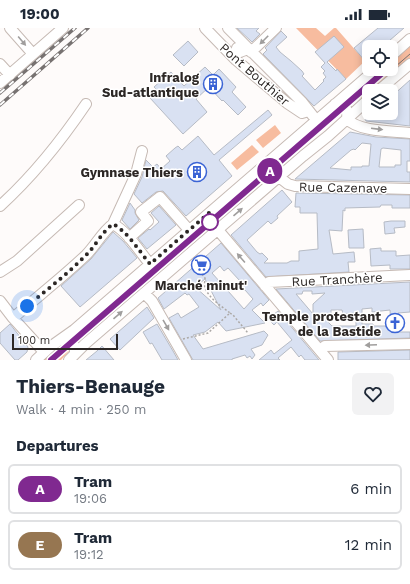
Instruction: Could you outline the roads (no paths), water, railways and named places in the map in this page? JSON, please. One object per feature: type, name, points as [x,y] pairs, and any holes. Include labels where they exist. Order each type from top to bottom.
[{"type":"street","points":[[10,28],[33,54]]},
{"type":"street","points":[[0,83],[63,28]]},
{"type":"street","name":"Pont Bouthier","points":[[204,28],[236,60],[296,111],[302,113],[309,111]]},
{"type":"street","points":[[228,28],[302,102],[317,120]]},
{"type":"street","points":[[237,48],[240,52],[250,51],[276,28]]},
{"type":"street","points":[[398,50],[410,39]]},
{"type":"street","points":[[0,64],[10,74]]},
{"type":"street","points":[[386,84],[410,64]]},
{"type":"street","points":[[36,360],[44,352],[74,330],[368,76]]},
{"type":"street","points":[[0,206],[19,188],[56,146],[86,104]]},
{"type":"street","points":[[335,104],[341,104],[347,109],[347,119]]},
{"type":"street","points":[[72,357],[85,344],[362,105]]},
{"type":"street","points":[[347,119],[355,125],[366,128],[410,133]]},
{"type":"street","points":[[12,318],[90,251],[108,228],[113,224],[136,174],[142,151]]},
{"type":"street","name":"Rue Cazenave","points":[[279,177],[288,184],[295,186],[410,189]]},
{"type":"street","points":[[129,238],[148,221],[141,212],[160,197],[189,230]]},
{"type":"street","points":[[0,272],[17,261],[79,205]]},
{"type":"street","points":[[113,224],[129,238],[150,264]]},
{"type":"street","points":[[218,230],[328,360]]},
{"type":"street","name":"Rue Tranchère","points":[[265,286],[269,282],[410,275]]},
{"type":"street","points":[[144,293],[152,301],[186,360]]},
{"type":"street","points":[[0,301],[12,318],[44,352]]},
{"type":"street","points":[[60,340],[72,342],[75,348],[72,357]]},
{"type":"street","points":[[320,350],[324,346],[410,344]]},
{"type":"tram line","points":[[56,360],[410,54]]},
{"type":"tram line","name":"A","points":[[51,360],[379,76]]},
{"type":"railway","points":[[0,93],[75,28]]},
{"type":"railway","points":[[0,105],[88,28]]},
{"type":"place","name":"Infralog Sud-atlantique","points":[[213,84]]},
{"type":"place","name":"Gymnase Thiers","points":[[197,172]]},
{"type":"place","name":"Marché minut'","points":[[201,265]]},
{"type":"place","name":"Temple protestant de la Bastide","points":[[395,323]]}]
